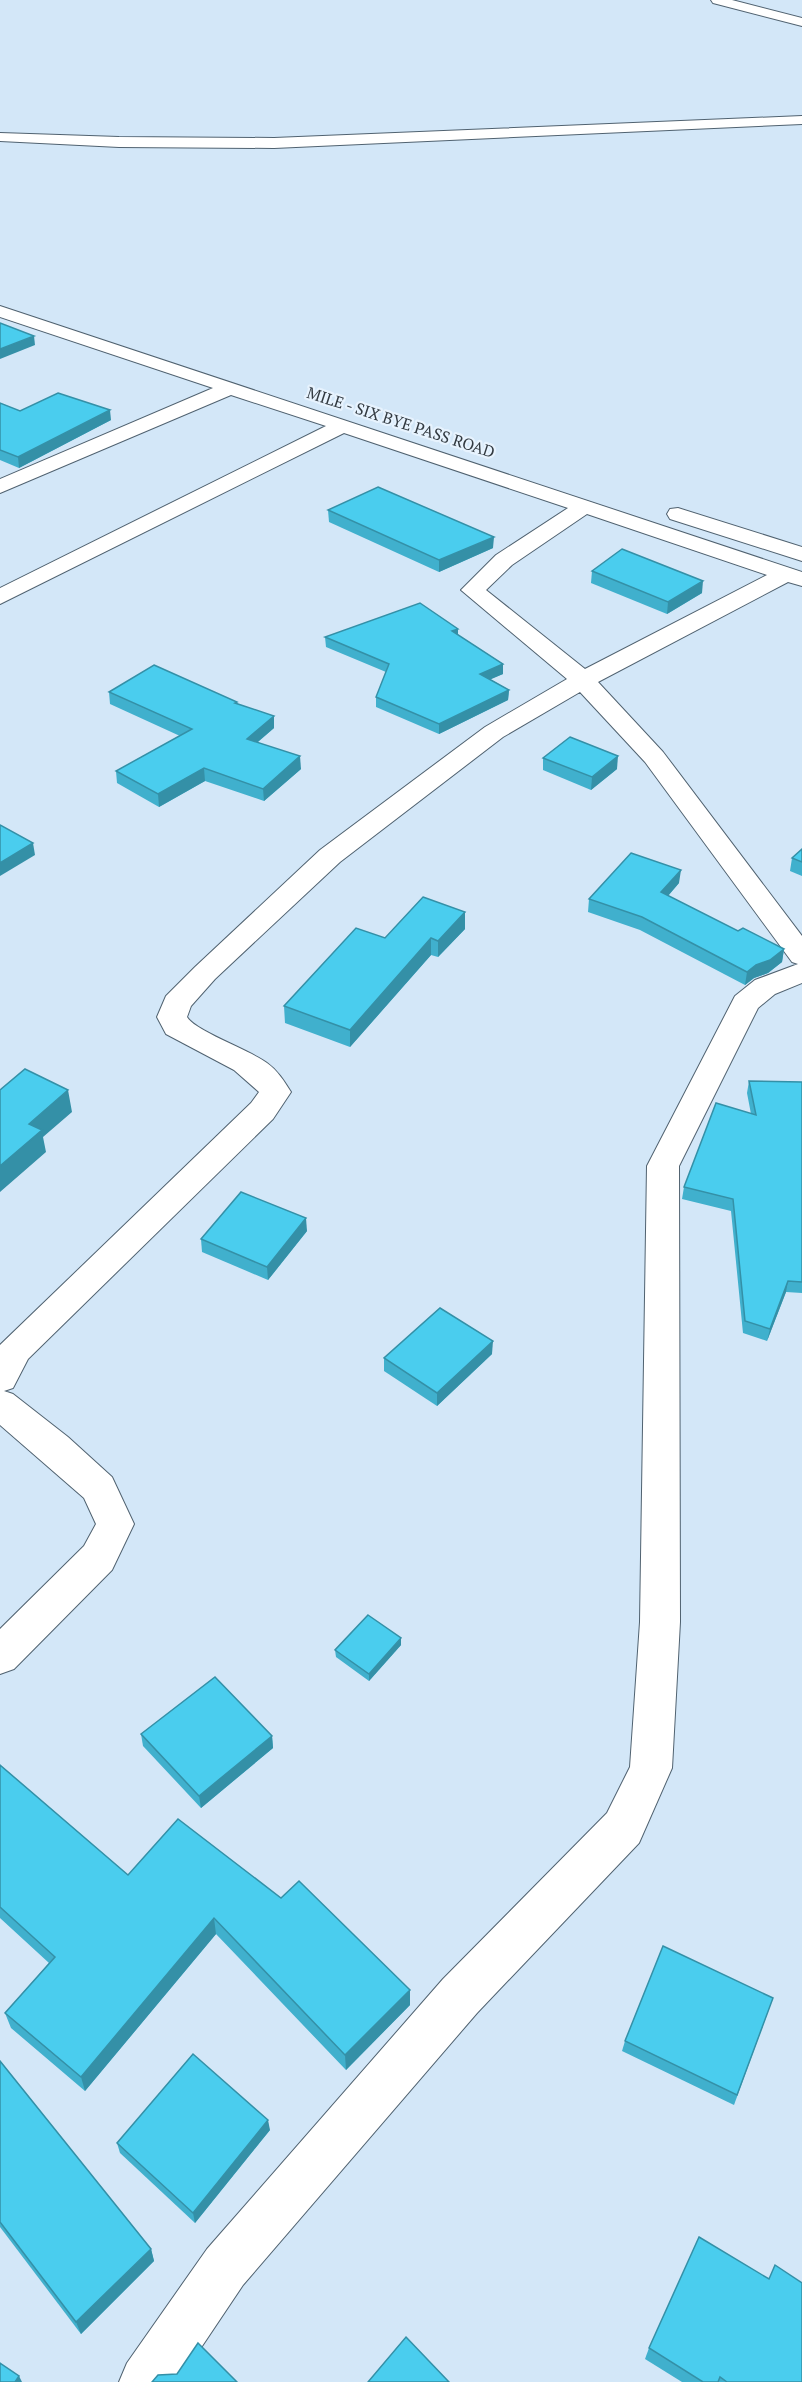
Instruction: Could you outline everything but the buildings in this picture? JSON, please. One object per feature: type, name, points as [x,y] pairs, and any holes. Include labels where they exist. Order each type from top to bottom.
[{"type":"street","points":[[717,0],[802,22]]},
{"type":"street","points":[[612,129],[610,119],[614,118],[802,109]]},
{"type":"street","points":[[0,137],[119,142],[274,143],[802,120]]},
{"type":"street","points":[[0,311],[794,576]]},
{"type":"street","points":[[0,487],[230,388]]},
{"type":"street","points":[[0,597],[342,426]]},
{"type":"street","points":[[584,507],[504,560],[472,590],[583,680],[654,757],[802,956]]},
{"type":"street","points":[[657,507],[802,554]]},
{"type":"street","points":[[669,535],[691,518]]},
{"type":"street","points":[[0,1378],[15,1350],[262,1111],[275,1092],[271,1082],[251,1066],[177,1027],[172,1017],[177,1003],[205,973],[330,856],[494,732],[583,680],[794,576]]},
{"type":"street","points":[[146,2382],[225,2267],[460,1996],[623,1828],[651,1768],[660,1622],[663,1166],[746,1003],[765,987],[802,972]]},
{"type":"street","points":[[0,1404],[55,1448],[99,1488],[116,1524],[98,1558],[0,1656]]}]
